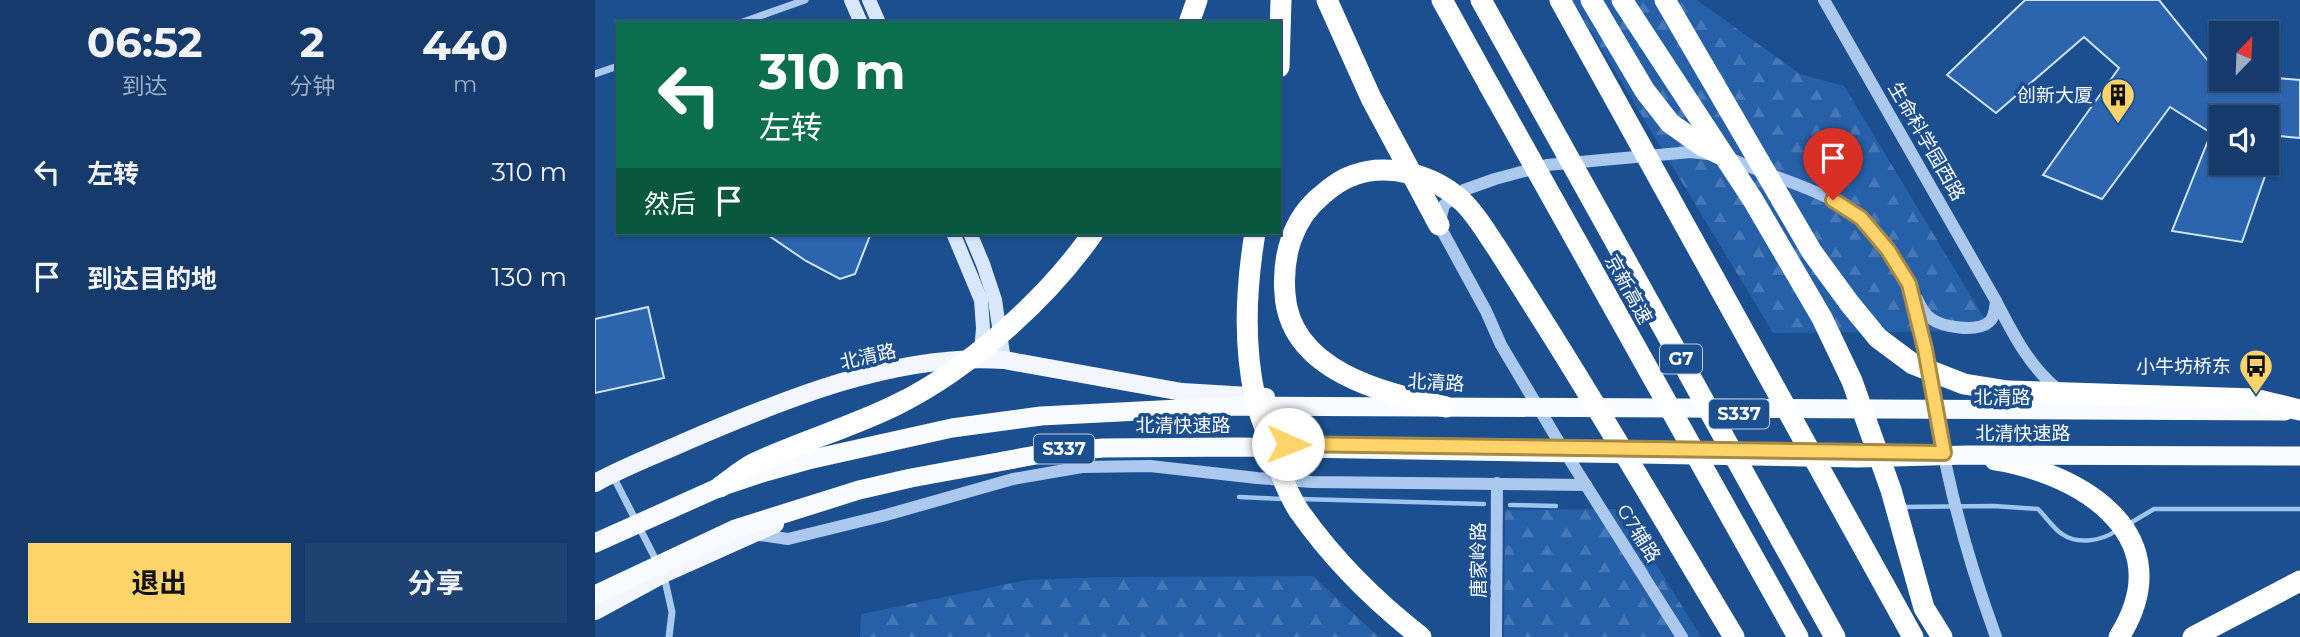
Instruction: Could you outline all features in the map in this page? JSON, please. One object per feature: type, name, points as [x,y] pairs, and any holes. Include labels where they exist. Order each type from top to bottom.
[{"type":"highway","points":[[1190,21],[1197,0]]},
{"type":"highway","points":[[1280,21],[1281,0]]},
{"type":"highway","points":[[1327,0],[1371,98],[1439,225]]},
{"type":"highway","name":"京新高速","points":[[1442,0],[1798,637]]},
{"type":"highway","name":"京新高速","points":[[1481,0],[1835,637]]},
{"type":"highway","points":[[1560,0],[1913,637]]},
{"type":"highway","points":[[1591,0],[1645,91],[1670,122],[1701,145],[1722,155]]},
{"type":"highway","points":[[1622,0],[1753,200],[1822,318],[1852,381],[1882,466],[1924,608],[1942,637]]},
{"type":"highway","points":[[1665,0],[1812,252],[1878,338],[1913,363],[1964,384],[2008,391],[2254,400],[2300,411]]},
{"type":"highway","points":[[1446,407],[1388,392],[1352,379],[1328,366],[1310,351],[1293,323],[1285,301],[1284,281],[1291,238],[1313,202],[1331,187],[1354,175],[1382,170],[1403,172],[1430,180],[1462,201],[1482,225],[1576,374],[1734,637]]},
{"type":"highway","points":[[720,488],[752,464],[899,403],[959,366],[1019,317],[1062,274],[1091,235]]},
{"type":"highway","points":[[1255,235],[1248,295],[1250,362],[1255,398],[1277,464],[1298,509],[1325,543],[1360,582],[1421,637]]},
{"type":"highway","name":"北清快速路","points":[[595,543],[720,488],[775,469],[952,428],[1041,416],[1238,406],[2300,411]]},
{"type":"highway","name":"北清快速路","points":[[595,595],[735,529],[859,490],[937,472],[1047,453],[1103,447],[1858,458],[1968,455],[2300,455]]},
{"type":"highway","points":[[1968,455],[2021,464],[2065,480],[2094,496],[2116,517],[2130,537],[2138,561],[2136,602],[2119,637]]},
{"type":"highway","points":[[2193,637],[2300,581]]},
{"type":"main road","points":[[851,0],[860,21]]},
{"type":"main road","points":[[869,0],[878,21]]},
{"type":"main road","points":[[954,235],[981,300],[983,328],[980,359]]},
{"type":"main road","points":[[971,235],[995,300],[1003,360]]},
{"type":"main road","name":"北清路","points":[[595,483],[732,422],[833,386],[880,373],[933,363],[980,359],[1003,360],[1182,393],[1540,410],[1938,418],[2300,418]]},
{"type":"main road","name":"S337","points":[[595,611],[663,574],[813,508],[975,462],[1047,450],[1115,444],[1239,443],[1563,449]]},
{"type":"main road","points":[[1563,449],[2300,455]]},
{"type":"street","points":[[746,21],[804,0]]},
{"type":"street","name":"生命科学园西路","points":[[1824,0],[2013,335],[2053,386],[2092,418]]},
{"type":"street","points":[[595,74],[616,67]]},
{"type":"street","points":[[1439,225],[1444,205],[1464,190],[1547,165],[1691,152],[1722,155],[1833,200],[1861,218],[1888,250],[1928,317],[1947,326],[1979,327],[1994,317],[1996,301]]},
{"type":"street","name":"G7辅路","points":[[1439,225],[1486,311],[1501,345],[1682,637]]},
{"type":"street","points":[[1909,284],[1963,536],[1996,637]]},
{"type":"street","points":[[753,534],[788,539],[1013,479],[1082,467],[1150,466],[1312,482],[1586,485]]},
{"type":"street","points":[[611,474],[663,574],[673,612],[667,636]]},
{"type":"street","name":"唐家岭路","points":[[1496,637],[1497,483]]},
{"type":"green space","points":[[1572,0],[1697,0],[1800,74],[1844,86],[1992,331],[1773,333]]},
{"type":"green space","points":[[1622,509],[1701,637],[1504,637],[1505,510]]},
{"type":"green space","points":[[1313,576],[1379,637],[860,637],[861,614],[1027,580]]},
{"type":"building","name":"创新大厦","points":[[2025,0],[2159,0],[2209,61],[2209,91],[2279,91],[2279,78],[2300,80],[2300,138],[2279,136],[2279,105],[2209,105],[2209,132],[2170,107],[2102,199],[2043,175],[2119,68],[2084,37],[1996,113],[1947,75]]},
{"type":"building","name":"创新大厦","points":[[2209,138],[2209,175],[2265,175],[2242,242],[2172,231]]},
{"type":"building","points":[[768,235],[870,235],[855,274],[840,279],[806,261]]},
{"type":"building","points":[[648,307],[664,378],[595,393],[595,319]]},
{"type":"waterway","points":[[1239,497],[1284,499]]},
{"type":"waterway","points":[[1300,499],[1484,504]]},
{"type":"waterway","points":[[1510,505],[1556,506]]},
{"type":"waterway","points":[[1901,507],[1994,506],[2038,509],[2059,532],[2082,541],[2097,539],[2116,531]]},
{"type":"waterway","points":[[2127,525],[2154,509],[2300,509]]},
{"type":"place","name":"创新大厦","points":[[2118,125]]},
{"type":"place","name":"小牛坊桥东","points":[[2256,396]]},
{"type":"route","points":[[1288,444],[1944,453],[1925,349],[1909,284],[1888,250],[1861,218],[1833,200]]}]
